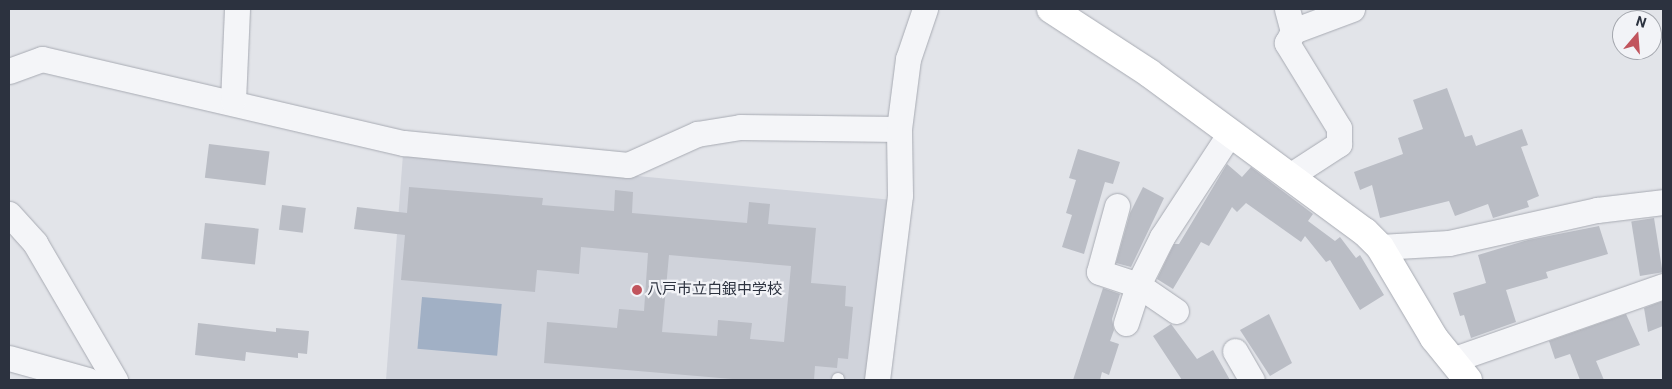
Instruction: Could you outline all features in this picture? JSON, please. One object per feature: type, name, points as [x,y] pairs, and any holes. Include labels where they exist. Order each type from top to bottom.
[{"type":"street","points":[[233,101],[237,9]]},
{"type":"street","points":[[877,380],[900,195],[899,129],[908,58],[925,9]]},
{"type":"street","points":[[1051,9],[1149,73],[1365,232],[1380,247],[1434,338],[1460,370],[1663,286]]},
{"type":"street","points":[[1288,177],[1339,144],[1339,128],[1287,43],[1290,20],[1352,9]]},
{"type":"street","points":[[9,71],[42,59],[233,101],[404,143],[628,165],[697,134],[740,127],[899,129]]},
{"type":"street","points":[[1126,323],[1138,284],[1177,213],[1230,134]]},
{"type":"street","points":[[1380,247],[1449,243],[1597,210],[1663,202]]},
{"type":"street","points":[[1117,206],[1099,272],[1138,284],[1176,311]]},
{"type":"street","points":[[9,214],[35,243],[115,380]]},
{"type":"street","points":[[1235,351],[1252,380]]},
{"type":"street","points":[[9,358],[88,380]]},
{"type":"shaded area","name":"八戸市立白銀中学校","points":[[403,154],[893,200],[870,380],[386,380]]},
{"type":"water","points":[[422,297],[502,304],[497,356],[417,349]]},
{"type":"building","points":[[1447,88],[1465,137],[1472,135],[1476,146],[1522,129],[1528,145],[1521,147],[1539,196],[1527,201],[1529,207],[1493,218],[1488,204],[1455,216],[1449,201],[1380,218],[1372,185],[1360,190],[1354,172],[1403,154],[1398,138],[1423,129],[1413,100]]},
{"type":"building","points":[[209,144],[270,151],[265,185],[205,178]]},
{"type":"building","points":[[1078,149],[1120,162],[1113,184],[1105,182],[1084,254],[1062,247],[1072,215],[1066,213],[1076,180],[1069,178]]},
{"type":"building","points":[[1227,164],[1242,177],[1251,167],[1313,214],[1308,221],[1335,241],[1340,237],[1356,258],[1360,255],[1384,295],[1360,310],[1330,260],[1326,262],[1305,236],[1301,242],[1246,203],[1237,212],[1232,207],[1209,246],[1201,242],[1173,289],[1157,279],[1174,244],[1179,244]]},
{"type":"building","points":[[409,187],[543,198],[542,205],[614,211],[615,190],[633,192],[632,213],[747,223],[749,202],[770,204],[768,224],[816,228],[811,283],[846,286],[845,306],[853,307],[848,359],[838,358],[837,368],[815,366],[814,380],[744,380],[544,363],[547,322],[617,328],[619,309],[644,311],[648,253],[581,247],[579,274],[537,270],[535,292],[401,280],[405,235],[354,229],[357,207],[407,213]],"holes":[[[669,255],[791,266],[784,342],[750,339],[752,323],[718,320],[717,336],[662,332]]]},
{"type":"building","points":[[1143,187],[1164,198],[1131,267],[1116,263],[1130,213]]},
{"type":"building","points":[[282,205],[306,208],[303,233],[279,230]]},
{"type":"building","points":[[1654,218],[1663,272],[1640,276],[1631,222]]},
{"type":"building","points":[[205,223],[259,229],[255,264],[201,259]]},
{"type":"building","points":[[1599,226],[1608,254],[1546,272],[1548,278],[1506,290],[1516,322],[1471,338],[1464,315],[1460,316],[1453,293],[1486,283],[1478,255],[1528,240]]},
{"type":"building","points":[[1103,288],[1120,294],[1112,319],[1114,330],[1110,341],[1119,344],[1109,375],[1102,372],[1100,380],[1073,380]]},
{"type":"building","points":[[1663,301],[1663,326],[1648,332],[1644,308]]},
{"type":"building","points":[[1269,314],[1292,363],[1270,376],[1240,330]]},
{"type":"building","points":[[1626,314],[1640,345],[1596,361],[1604,380],[1580,380],[1570,354],[1555,359],[1549,341]]},
{"type":"building","points":[[198,323],[276,332],[276,328],[309,331],[307,354],[298,353],[298,358],[246,352],[245,361],[195,355]]},
{"type":"building","points":[[1171,324],[1197,359],[1213,350],[1230,380],[1182,380],[1153,336]]},
{"type":"place","name":"八戸市立白銀中学校","points":[[637,290]]}]
